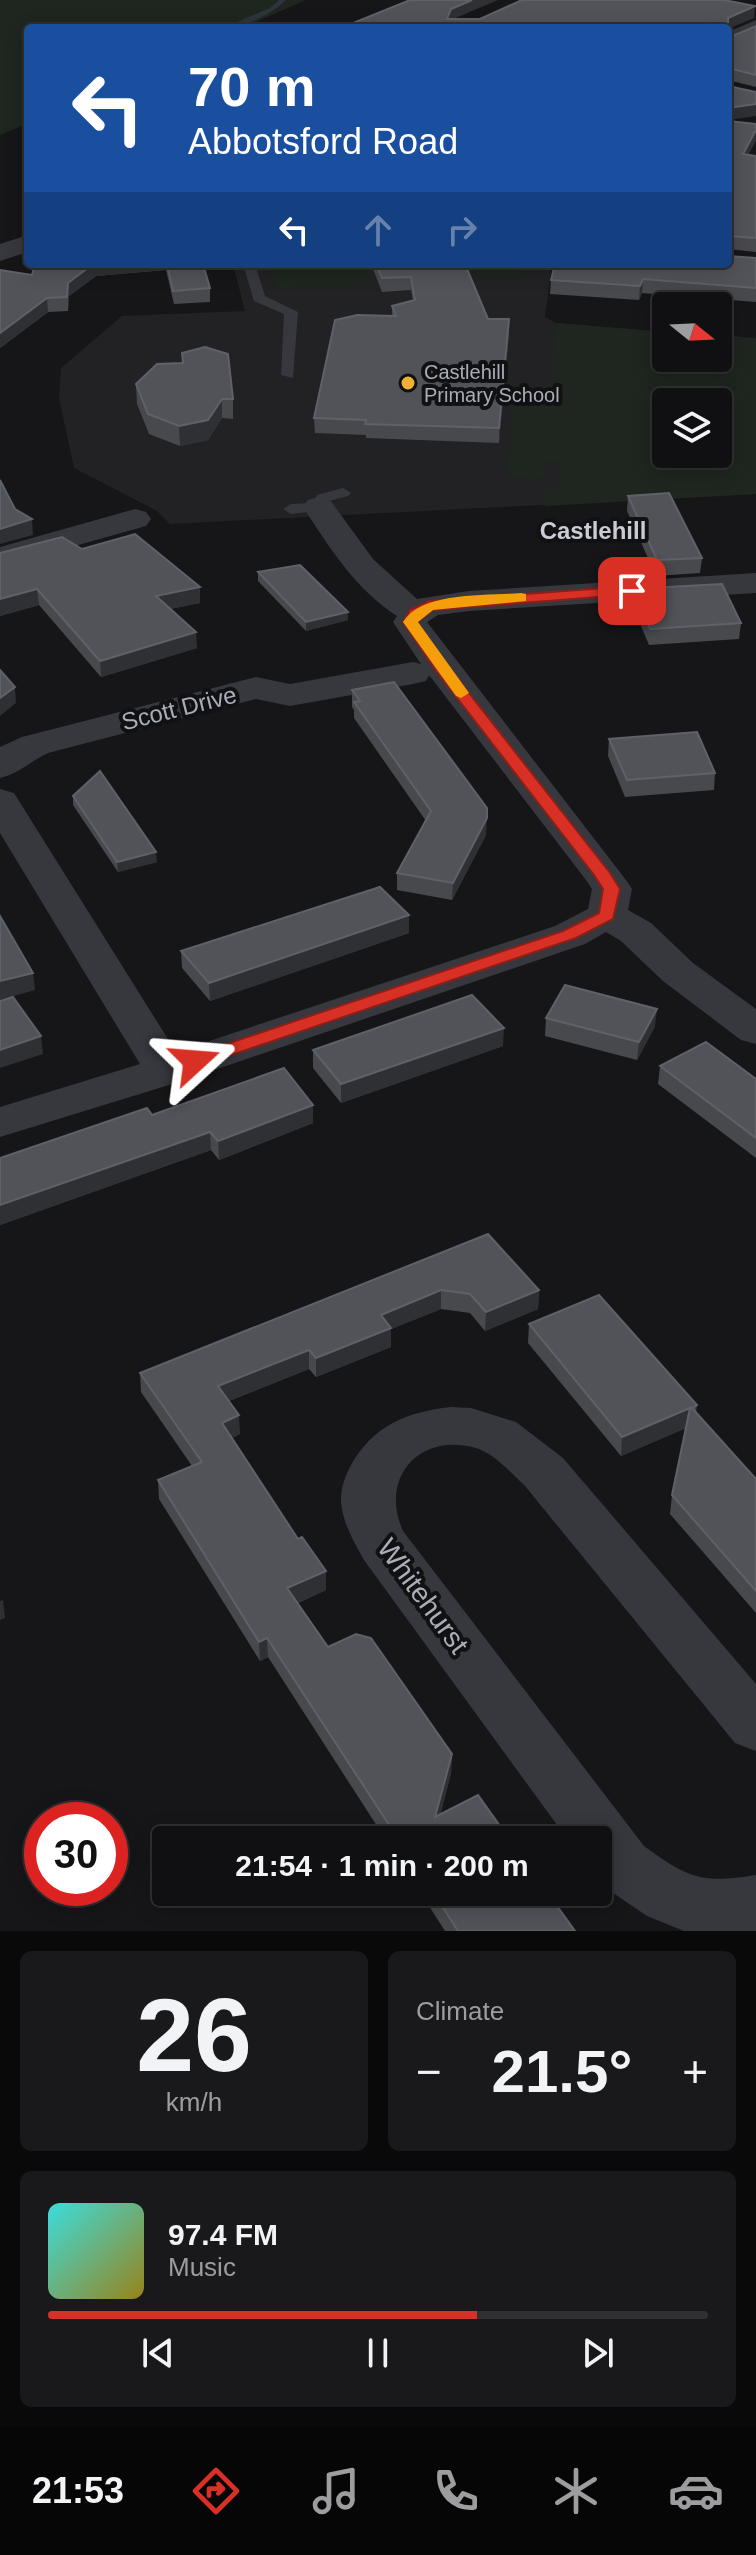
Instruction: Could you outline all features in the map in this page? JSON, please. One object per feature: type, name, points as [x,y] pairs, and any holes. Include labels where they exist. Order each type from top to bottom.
[{"type":"street","points":[[732,38],[756,26]]},
{"type":"street","points":[[0,253],[24,244]]},
{"type":"street","points":[[318,503],[378,585],[399,604],[416,613]]},
{"type":"street","points":[[0,557],[135,519]]},
{"type":"street","points":[[607,915],[612,889],[417,636],[410,622],[416,613],[429,606],[469,601],[756,583]]},
{"type":"street","name":"Scott Drive","points":[[0,767],[12,756],[35,745],[256,688],[290,695],[413,673]]},
{"type":"street","points":[[0,801],[166,1071]]},
{"type":"street","points":[[607,915],[636,932],[678,972],[756,1030]]},
{"type":"street","points":[[0,1122],[166,1071],[570,935],[607,915]]},
{"type":"street","name":"Whitehurst","points":[[756,1726],[544,1472],[511,1442],[489,1432],[459,1426],[436,1427],[409,1435],[387,1450],[376,1468],[368,1493],[371,1520],[383,1545],[622,1865],[664,1897],[702,1908],[756,1903]]},
{"type":"lane","points":[[250,268],[259,298],[291,312],[288,375]]},
{"type":"shaded area","points":[[0,0],[306,0],[252,24],[24,24],[24,125],[0,135]]},
{"type":"shaded area","name":"Castlehill Primary School","points":[[234,268],[551,268],[545,317],[556,323],[652,331],[652,372],[732,372],[732,336],[756,338],[756,494],[170,524],[157,511],[74,468],[59,398],[61,368],[122,316],[245,311]]},
{"type":"shaded area","points":[[271,268],[523,268],[522,275],[470,276],[467,271],[370,276],[366,283],[276,289]]},
{"type":"shaded area","points":[[556,323],[652,331],[652,372],[732,372],[732,336],[756,338],[756,494],[545,506],[546,487],[561,487],[561,461],[546,461],[544,479],[512,478],[508,471],[514,388],[551,388]]},
{"type":"building","points":[[410,0],[472,0],[451,9],[447,19],[480,19],[522,0],[724,0],[755,6],[728,18],[728,24],[351,24]]},
{"type":"building","points":[[756,26],[756,75],[732,69],[732,36]]},
{"type":"building","points":[[732,87],[756,92],[756,104],[732,107]]},
{"type":"building","points":[[732,121],[756,124],[743,154],[756,156],[756,238],[732,236]]},
{"type":"building","points":[[732,256],[756,258],[756,288],[643,279],[640,286],[551,280],[554,268],[732,268]]},
{"type":"building","points":[[34,268],[88,268],[68,283],[67,297],[47,298],[0,333],[0,270],[32,275]]},
{"type":"building","points":[[168,268],[204,268],[210,288],[173,291]]},
{"type":"building","points":[[378,268],[467,268],[488,319],[509,319],[499,428],[365,424],[366,420],[314,418],[335,320],[357,315],[396,316],[392,306],[415,300],[411,277],[382,278]]},
{"type":"building","points":[[205,347],[228,354],[233,399],[222,399],[208,420],[179,426],[148,414],[136,384],[157,364],[183,363],[182,353]]},
{"type":"building","points":[[0,480],[15,509],[32,519],[0,529]]},
{"type":"building","points":[[669,493],[702,558],[657,560],[628,496]]},
{"type":"building","points":[[135,534],[200,587],[156,596],[196,632],[100,661],[37,589],[0,599],[0,553],[62,537],[82,549]]},
{"type":"building","points":[[300,565],[348,612],[306,622],[258,572]]},
{"type":"building","points":[[722,584],[741,623],[650,629],[633,589]]},
{"type":"building","points":[[0,670],[15,687],[0,698]]},
{"type":"building","points":[[394,682],[487,808],[487,818],[453,883],[397,873],[431,811],[354,702],[360,701],[352,690]]},
{"type":"building","points":[[697,732],[715,773],[627,780],[609,739]]},
{"type":"building","points":[[100,771],[156,852],[117,862],[73,796]]},
{"type":"building","points":[[380,887],[409,915],[209,983],[181,951]]},
{"type":"building","points":[[0,916],[33,973],[0,981]]},
{"type":"building","points":[[565,985],[657,1009],[639,1042],[546,1018]]},
{"type":"building","points":[[472,995],[504,1028],[341,1084],[313,1050]]},
{"type":"building","points":[[13,997],[41,1036],[0,1050],[0,1001]]},
{"type":"building","points":[[706,1042],[756,1079],[756,1138],[660,1066]]},
{"type":"building","points":[[284,1068],[313,1105],[218,1141],[210,1132],[0,1205],[0,1158],[147,1108],[152,1115]]},
{"type":"building","points":[[488,1234],[539,1290],[486,1312],[470,1294],[441,1290],[381,1315],[391,1328],[316,1358],[309,1350],[218,1386],[239,1415],[222,1423],[298,1539],[302,1537],[326,1571],[287,1588],[328,1647],[356,1634],[371,1638],[452,1754],[435,1817],[478,1795],[500,1826],[390,1826],[267,1638],[259,1642],[158,1480],[202,1462],[140,1373]]},
{"type":"building","points":[[599,1295],[697,1405],[692,1408],[756,1479],[756,1591],[672,1495],[690,1408],[622,1437],[529,1324]]},
{"type":"building","points":[[442,1906],[557,1906],[575,1931],[458,1931]]},
{"type":"waterway","points":[[236,24],[272,9],[283,0]]},
{"type":"slow traffic","points":[[461,693],[417,636],[410,622],[416,613],[429,606],[521,597]]},
{"type":"place","name":"Castlehill Primary School","points":[[408,383]]},
{"type":"district","name":"Castlehill","points":[[593,530]]},
{"type":"route","points":[[195,1061],[570,935],[607,915],[612,889],[417,636],[410,622],[416,613],[429,606],[632,591]]}]
